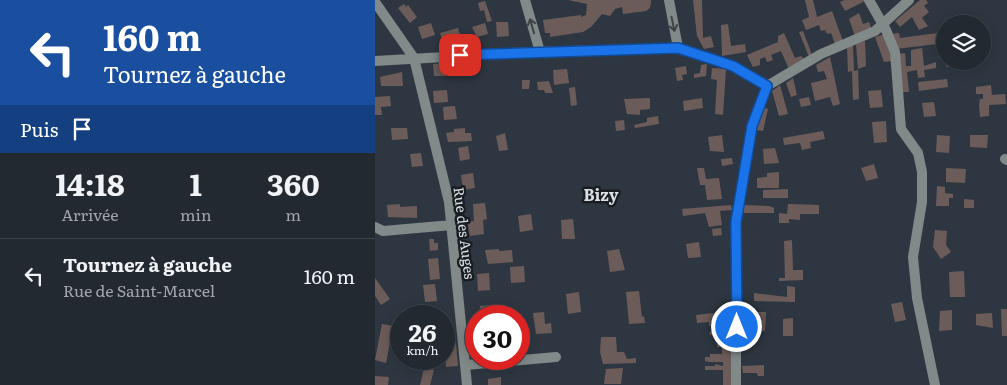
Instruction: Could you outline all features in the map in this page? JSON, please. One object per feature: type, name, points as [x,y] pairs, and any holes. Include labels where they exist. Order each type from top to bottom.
[{"type":"street","points":[[525,0],[540,52]]},
{"type":"street","points":[[669,0],[678,48]]},
{"type":"street","points":[[869,0],[883,24],[895,52],[901,129],[918,153],[922,172],[922,202],[913,257],[917,298],[935,385]]},
{"type":"street","points":[[736,385],[736,222],[752,126],[767,86],[821,54],[875,31],[909,0]]},
{"type":"street","points":[[375,2],[414,58]]},
{"type":"street","points":[[375,61],[540,52],[678,48],[733,66],[767,86]]},
{"type":"street","name":"Rue des Auges","points":[[414,58],[449,202],[465,355]]},
{"type":"street","points":[[375,228],[383,231],[452,225]]},
{"type":"street","points":[[530,359],[556,357]]},
{"type":"street","name":"Rue des Auges","points":[[466,370],[467,385]]},
{"type":"building","points":[[568,0],[651,0],[651,3],[650,8],[646,11],[623,14],[622,7],[615,9],[610,16],[602,14],[591,27],[583,32],[550,37],[550,33],[545,33],[543,20],[586,15],[587,4]]},
{"type":"building","points":[[693,0],[702,0],[703,38],[711,36],[714,47],[704,49],[697,36]]},
{"type":"building","points":[[805,0],[813,0],[817,17],[832,11],[843,41],[835,44],[831,33],[827,34],[825,30],[821,31],[819,25],[806,30],[802,20],[809,17]]},
{"type":"building","points":[[845,0],[867,0],[845,11],[840,2]]},
{"type":"building","points":[[920,0],[926,0],[928,3],[924,6],[929,12],[922,18],[928,26],[919,30],[912,17],[900,27],[895,21]]},
{"type":"building","points":[[485,1],[492,21],[487,22],[484,10],[480,11],[478,3]]},
{"type":"building","points":[[404,4],[406,7],[408,5],[417,17],[410,23],[398,8]]},
{"type":"building","points":[[859,13],[863,24],[869,22],[872,30],[855,36],[849,19]]},
{"type":"building","points":[[496,22],[508,22],[509,36],[497,37]]},
{"type":"building","points":[[431,23],[435,35],[422,39],[418,27]]},
{"type":"building","points":[[485,23],[488,34],[477,37],[472,27]]},
{"type":"building","points":[[728,24],[731,46],[745,44],[746,52],[722,56],[721,25]]},
{"type":"building","points":[[458,28],[461,38],[443,42],[440,33]]},
{"type":"building","points":[[803,31],[812,55],[809,57],[799,32]]},
{"type":"building","points":[[784,33],[795,58],[801,56],[804,59],[789,69],[781,51],[771,55],[773,60],[767,62],[765,57],[760,59],[760,65],[753,67],[747,55],[778,42],[778,36]]},
{"type":"building","points":[[899,33],[900,38],[936,33],[936,44],[896,49],[891,34]]},
{"type":"building","points":[[885,34],[892,61],[884,62],[875,37]]},
{"type":"building","points":[[865,41],[866,66],[858,69],[856,44]]},
{"type":"building","points":[[853,45],[854,71],[858,70],[859,99],[853,100],[852,71],[848,72],[847,47]]},
{"type":"building","points":[[922,48],[924,66],[936,62],[936,68],[924,70],[925,77],[918,78],[917,70],[907,72],[909,92],[900,92],[897,54],[905,53],[906,66],[911,66],[911,50]]},
{"type":"building","points":[[830,57],[840,104],[833,106],[830,97],[815,101],[811,83],[827,79],[824,71],[818,72],[816,65]]},
{"type":"building","points":[[445,63],[446,76],[434,76],[433,64]]},
{"type":"building","points":[[707,64],[706,76],[694,78],[694,74],[700,73],[701,65]]},
{"type":"building","points":[[686,66],[687,74],[682,75],[683,80],[677,81],[675,68]]},
{"type":"building","points":[[712,68],[726,69],[723,115],[715,114],[717,80],[711,79]]},
{"type":"building","points":[[567,69],[569,83],[554,85],[553,70]]},
{"type":"building","points":[[402,72],[403,86],[381,86],[380,77]]},
{"type":"building","points":[[793,78],[797,95],[791,97],[786,83]]},
{"type":"building","points":[[947,79],[948,87],[919,91],[918,82]]},
{"type":"building","points":[[522,80],[530,80],[529,89],[522,89]]},
{"type":"building","points":[[549,81],[553,93],[545,93],[544,90],[538,90],[537,82]]},
{"type":"building","points":[[780,85],[788,114],[779,116],[772,91]]},
{"type":"building","points":[[991,85],[992,95],[1005,94],[1006,104],[989,105],[989,116],[980,117],[979,105],[980,99],[983,99],[983,94],[976,94],[976,87]]},
{"type":"building","points":[[575,87],[577,105],[571,106],[569,88]]},
{"type":"building","points":[[447,90],[448,102],[434,103],[433,91]]},
{"type":"building","points":[[881,90],[883,107],[870,108],[868,91]]},
{"type":"building","points":[[390,96],[391,106],[381,107],[382,115],[375,115],[375,97]]},
{"type":"building","points":[[809,97],[811,105],[801,107],[799,99]]},
{"type":"building","points":[[650,98],[650,109],[640,110],[640,115],[627,114],[624,99]]},
{"type":"building","points":[[702,98],[703,108],[684,111],[683,101]]},
{"type":"building","points":[[934,102],[936,116],[924,117],[922,103]]},
{"type":"building","points":[[455,106],[457,119],[444,120],[443,107]]},
{"type":"building","points":[[762,107],[768,109],[763,131],[756,130]]},
{"type":"building","points":[[658,116],[659,124],[635,128],[634,125],[647,122],[647,118]]},
{"type":"building","points":[[624,120],[625,130],[616,131],[615,121]]},
{"type":"building","points":[[886,121],[887,142],[874,143],[872,122]]},
{"type":"building","points":[[391,128],[407,128],[408,139],[392,140]]},
{"type":"building","points":[[465,128],[465,133],[471,133],[472,141],[448,142],[446,133],[454,132],[454,129]]},
{"type":"building","points":[[823,131],[825,139],[810,142],[811,148],[802,150],[800,143],[784,145],[783,138]]},
{"type":"building","points":[[505,133],[508,150],[499,151],[496,136]]},
{"type":"building","points":[[722,135],[724,152],[710,151],[708,137]]},
{"type":"building","points":[[937,135],[950,136],[949,153],[936,152]]},
{"type":"building","points":[[970,135],[988,135],[987,148],[970,147]]},
{"type":"building","points":[[468,146],[470,159],[460,161],[458,148]]},
{"type":"building","points":[[775,148],[779,163],[764,164],[763,149]]},
{"type":"building","points":[[421,153],[423,166],[412,167],[410,154]]},
{"type":"building","points":[[732,158],[733,164],[722,166],[721,159]]},
{"type":"building","points":[[874,164],[878,178],[866,181],[861,168]]},
{"type":"building","points":[[697,168],[704,168],[706,179],[719,178],[722,199],[707,200],[705,185],[700,185]]},
{"type":"building","points":[[946,168],[966,169],[965,183],[946,182]]},
{"type":"building","points":[[779,172],[779,188],[757,188],[757,178],[767,177],[767,173]]},
{"type":"building","points":[[473,173],[475,188],[463,190],[461,175]]},
{"type":"building","points":[[937,186],[945,187],[945,193],[953,194],[953,198],[949,198],[949,206],[936,206]]},
{"type":"building","points":[[788,189],[788,198],[763,198],[763,190]]},
{"type":"building","points":[[964,199],[974,200],[974,208],[964,208]]},
{"type":"building","points":[[485,203],[487,219],[483,220],[484,234],[470,236],[467,222],[474,221],[473,204]]},
{"type":"building","points":[[400,204],[400,207],[417,206],[417,218],[388,217],[387,205]]},
{"type":"building","points":[[788,204],[819,205],[819,214],[800,214],[800,220],[789,219],[789,223],[779,223],[779,213],[787,214]]},
{"type":"building","points":[[731,205],[732,210],[720,211],[722,225],[709,227],[705,213],[683,216],[682,209]]},
{"type":"building","points":[[743,205],[769,206],[774,208],[774,213],[742,213]]},
{"type":"building","points":[[531,214],[533,230],[520,232],[518,216]]},
{"type":"building","points":[[573,219],[575,239],[562,239],[561,220]]},
{"type":"building","points":[[721,228],[722,235],[713,236],[712,229]]},
{"type":"building","points":[[935,230],[947,231],[946,245],[951,252],[941,259],[933,247]]},
{"type":"building","points":[[429,239],[434,239],[434,243],[438,243],[438,250],[430,251]]},
{"type":"building","points":[[792,240],[793,270],[803,270],[803,280],[779,281],[779,278],[785,278],[784,241]]},
{"type":"building","points":[[699,242],[701,257],[688,258],[686,244]]},
{"type":"building","points":[[499,249],[499,251],[512,250],[513,262],[488,264],[485,250]]},
{"type":"building","points":[[619,249],[625,270],[610,272],[607,251]]},
{"type":"building","points":[[438,258],[440,279],[430,280],[428,259]]},
{"type":"building","points":[[524,266],[525,282],[511,283],[510,267]]},
{"type":"building","points":[[964,271],[965,297],[950,297],[949,272]]},
{"type":"building","points":[[489,273],[490,290],[478,291],[477,274]]},
{"type":"building","points":[[375,278],[390,299],[381,305],[375,296]]},
{"type":"building","points":[[435,284],[437,301],[425,302],[423,285]]},
{"type":"building","points":[[787,286],[795,287],[795,302],[754,301],[754,293],[787,297]]},
{"type":"building","points":[[639,291],[642,317],[644,316],[645,323],[629,324],[626,292]]},
{"type":"building","points":[[579,292],[581,312],[568,314],[566,294]]},
{"type":"building","points":[[902,302],[906,320],[895,322],[891,304]]},
{"type":"building","points":[[1001,309],[1007,309],[1007,336],[1002,336]]},
{"type":"building","points":[[952,310],[952,330],[939,331],[940,311]]},
{"type":"building","points":[[731,311],[732,385],[723,385],[723,370],[705,370],[705,366],[715,366],[715,364],[723,366],[723,362],[705,361],[705,357],[710,357],[710,354],[722,354],[722,347],[717,347],[717,341],[722,341],[722,335],[710,335],[709,332],[722,331],[722,321],[716,322],[716,326],[709,326],[709,322],[697,323],[696,315]]},
{"type":"building","points":[[544,312],[545,324],[551,323],[552,333],[536,334],[533,313]]},
{"type":"building","points":[[754,312],[766,312],[765,331],[753,330]]},
{"type":"building","points":[[992,313],[993,328],[976,325],[976,314]]},
{"type":"building","points":[[793,318],[793,336],[783,336],[783,319]]},
{"type":"building","points":[[382,324],[390,325],[390,342],[386,363],[375,360]]},
{"type":"building","points":[[601,337],[616,337],[617,352],[624,352],[627,359],[636,358],[636,363],[603,364],[600,352]]},
{"type":"building","points":[[455,342],[458,366],[455,366]]},
{"type":"building","points":[[764,365],[764,376],[758,376],[757,373],[743,373],[742,366]]},
{"type":"building","points":[[623,368],[621,384],[604,384],[606,369]]},
{"type":"building","points":[[424,370],[434,370],[430,385],[420,385]]},
{"type":"building","points":[[375,376],[389,377],[388,385],[375,385]]},
{"type":"building","points":[[501,377],[501,385],[488,385],[488,379]]},
{"type":"district","name":"Bizy","points":[[601,194]]},
{"type":"route","points":[[460,55],[678,48],[733,66],[767,86],[752,126],[736,222],[737,327]]}]
